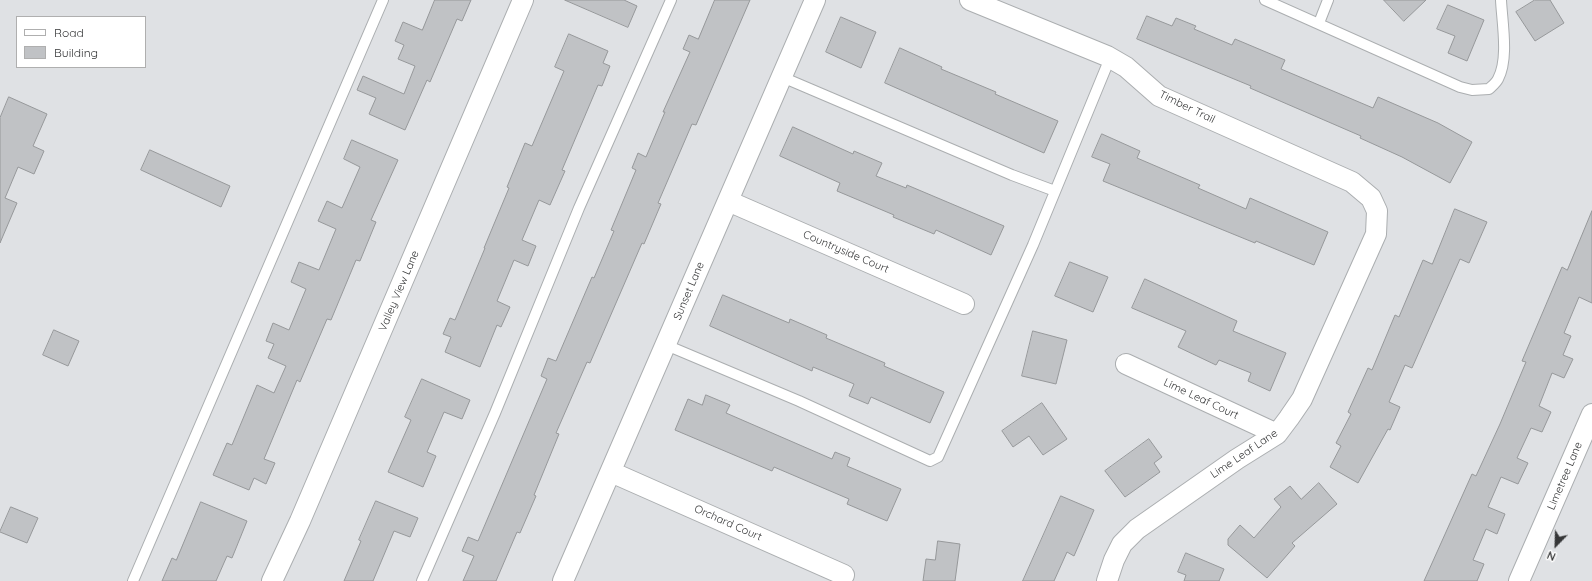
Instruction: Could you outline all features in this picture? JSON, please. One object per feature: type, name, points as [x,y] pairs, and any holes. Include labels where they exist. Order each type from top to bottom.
[{"type":"street","name":"Valley View Lane","points":[[272,581],[300,521],[523,0]]},
{"type":"street","name":"Sunset Lane","points":[[563,581],[815,0]]},
{"type":"street","name":"Timber Trail","points":[[970,0],[1110,58],[1126,67],[1159,96],[1352,182],[1370,198],[1377,211],[1376,234]]},
{"type":"street","name":"Countryside Court","points":[[728,201],[964,304]]},
{"type":"street","name":"Lime Leaf Lane","points":[[1107,581],[1114,560],[1122,544],[1137,529],[1237,459],[1276,434],[1289,418],[1302,399],[1376,234]]},
{"type":"street","name":"Lime Leaf Court","points":[[1126,364],[1276,434]]},
{"type":"street","name":"Limetree Lane","points":[[1519,581],[1592,414]]},
{"type":"street","name":"Orchard Court","points":[[611,472],[845,578]]},
{"type":"lane","points":[[133,581],[383,0]]},
{"type":"lane","points":[[422,581],[495,413],[579,208],[671,0]]},
{"type":"lane","points":[[1265,0],[1460,87],[1472,90],[1489,89],[1497,80],[1501,71],[1504,47],[1501,0]]},
{"type":"lane","points":[[1319,24],[1328,0]]},
{"type":"lane","points":[[666,345],[799,401],[930,461],[938,457],[1033,245],[1110,58]]},
{"type":"lane","points":[[782,77],[1012,175],[1056,191]]},
{"type":"building","points":[[435,0],[471,0],[462,21],[457,19],[430,82],[427,80],[405,130],[369,114],[376,98],[357,90],[363,76],[404,94],[415,66],[398,59],[404,45],[395,41],[403,22],[422,30]]},
{"type":"building","points":[[565,0],[624,0],[637,6],[628,27]]},
{"type":"building","points":[[715,0],[750,0],[696,125],[692,124],[658,203],[661,204],[644,244],[642,243],[590,363],[587,362],[556,433],[559,434],[534,495],[536,496],[520,533],[517,532],[496,581],[463,581],[474,556],[462,551],[468,537],[478,541],[547,379],[541,376],[548,358],[556,361],[592,277],[594,278],[614,231],[611,230],[636,170],[632,168],[638,153],[646,157],[665,112],[663,112],[690,52],[683,49],[689,35],[698,39]]},
{"type":"building","points":[[1384,0],[1426,0],[1404,21]]},
{"type":"building","points":[[1535,0],[1550,0],[1564,23],[1535,41],[1516,12]]},
{"type":"building","points":[[1448,5],[1484,20],[1467,61],[1448,53],[1455,36],[1437,29]]},
{"type":"building","points":[[1147,16],[1172,26],[1176,18],[1196,26],[1194,29],[1232,45],[1235,39],[1285,60],[1281,69],[1373,108],[1378,97],[1438,123],[1472,142],[1450,183],[1402,157],[1360,138],[1361,136],[1250,88],[1251,86],[1137,39]]},
{"type":"building","points":[[841,17],[876,32],[861,68],[826,52]]},
{"type":"building","points":[[569,34],[608,51],[603,63],[610,66],[602,86],[598,85],[562,170],[565,171],[550,205],[539,200],[522,240],[536,246],[528,266],[514,260],[497,301],[510,307],[501,327],[497,325],[480,367],[445,352],[451,337],[443,334],[450,318],[455,320],[509,188],[507,187],[525,143],[532,146],[564,71],[555,67]]},
{"type":"building","points":[[900,48],[942,67],[941,69],[996,92],[995,94],[1058,121],[1044,153],[885,83]]},
{"type":"building","points":[[9,97],[47,114],[33,146],[44,151],[34,174],[18,167],[5,198],[17,203],[0,243],[0,118]]},
{"type":"building","points":[[793,127],[853,154],[854,151],[882,163],[876,176],[906,188],[907,185],[1004,226],[991,255],[936,230],[934,234],[893,217],[894,215],[837,191],[840,183],[780,156]]},
{"type":"building","points":[[1102,134],[1140,151],[1137,158],[1200,185],[1198,188],[1246,209],[1250,198],[1328,232],[1314,265],[1256,241],[1255,243],[1103,181],[1110,164],[1092,157]]},
{"type":"building","points":[[352,140],[398,160],[371,220],[376,222],[360,261],[356,260],[331,320],[327,319],[300,382],[297,380],[264,459],[275,463],[266,484],[254,478],[249,490],[213,475],[227,443],[232,445],[257,385],[274,393],[286,366],[268,358],[274,344],[266,341],[273,323],[289,330],[306,289],[291,282],[299,262],[319,270],[336,229],[318,221],[327,201],[342,208],[360,167],[344,159]]},
{"type":"building","points":[[150,150],[230,186],[221,207],[141,170]]},
{"type":"building","points":[[1455,209],[1487,222],[1469,263],[1460,259],[1412,368],[1405,365],[1389,402],[1400,407],[1390,430],[1388,429],[1358,483],[1330,467],[1341,446],[1336,443],[1351,414],[1348,412],[1368,368],[1372,370],[1395,315],[1399,317],[1423,260],[1432,264]]},
{"type":"building","points":[[1592,211],[1592,303],[1579,297],[1564,333],[1571,336],[1563,355],[1573,359],[1564,378],[1552,373],[1539,406],[1551,412],[1542,432],[1531,428],[1517,458],[1528,463],[1518,484],[1501,477],[1488,507],[1505,514],[1497,534],[1486,529],[1473,560],[1484,564],[1477,581],[1424,581],[1472,474],[1476,476],[1500,424],[1526,362],[1522,361],[1562,267],[1567,270]]},
{"type":"building","points":[[1070,262],[1108,277],[1093,312],[1055,296]]},
{"type":"building","points":[[1145,279],[1237,321],[1233,331],[1286,353],[1270,391],[1248,381],[1251,373],[1219,360],[1216,365],[1178,347],[1186,331],[1132,308]]},
{"type":"building","points":[[723,295],[789,323],[790,319],[827,335],[826,338],[885,363],[884,366],[944,392],[930,423],[871,397],[868,404],[849,396],[854,384],[813,367],[812,371],[710,326]]},
{"type":"building","points":[[54,330],[79,341],[68,366],[43,355]]},
{"type":"building","points":[[1033,331],[1067,340],[1056,384],[1022,376]]},
{"type":"building","points":[[422,379],[470,400],[462,419],[444,412],[427,452],[436,456],[423,487],[388,472],[411,420],[405,417]]},
{"type":"building","points":[[706,395],[730,405],[726,413],[832,459],[835,452],[850,458],[847,466],[901,489],[887,521],[847,504],[849,499],[774,467],[772,471],[675,430],[688,399],[702,405]]},
{"type":"building","points":[[1042,403],[1067,439],[1043,455],[1029,436],[1013,447],[1002,431]]},
{"type":"building","points":[[1149,439],[1162,457],[1154,463],[1160,472],[1125,497],[1105,471]]},
{"type":"building","points":[[1319,483],[1337,504],[1292,543],[1295,546],[1267,578],[1228,545],[1228,539],[1240,525],[1254,538],[1281,507],[1274,499],[1290,486],[1301,499]]},
{"type":"building","points":[[1061,496],[1094,510],[1074,556],[1067,552],[1054,581],[1023,581]]},
{"type":"building","points":[[376,501],[418,518],[410,537],[394,531],[373,581],[344,581],[361,541],[359,540]]},
{"type":"building","points":[[201,502],[247,521],[232,558],[227,556],[216,581],[162,581],[172,558],[176,560]]},
{"type":"building","points":[[11,507],[38,518],[27,543],[0,532]]},
{"type":"building","points":[[938,541],[960,544],[955,581],[923,581],[926,559],[935,560]]},
{"type":"building","points":[[1186,553],[1224,569],[1219,581],[1184,581],[1186,575],[1178,572]]}]
